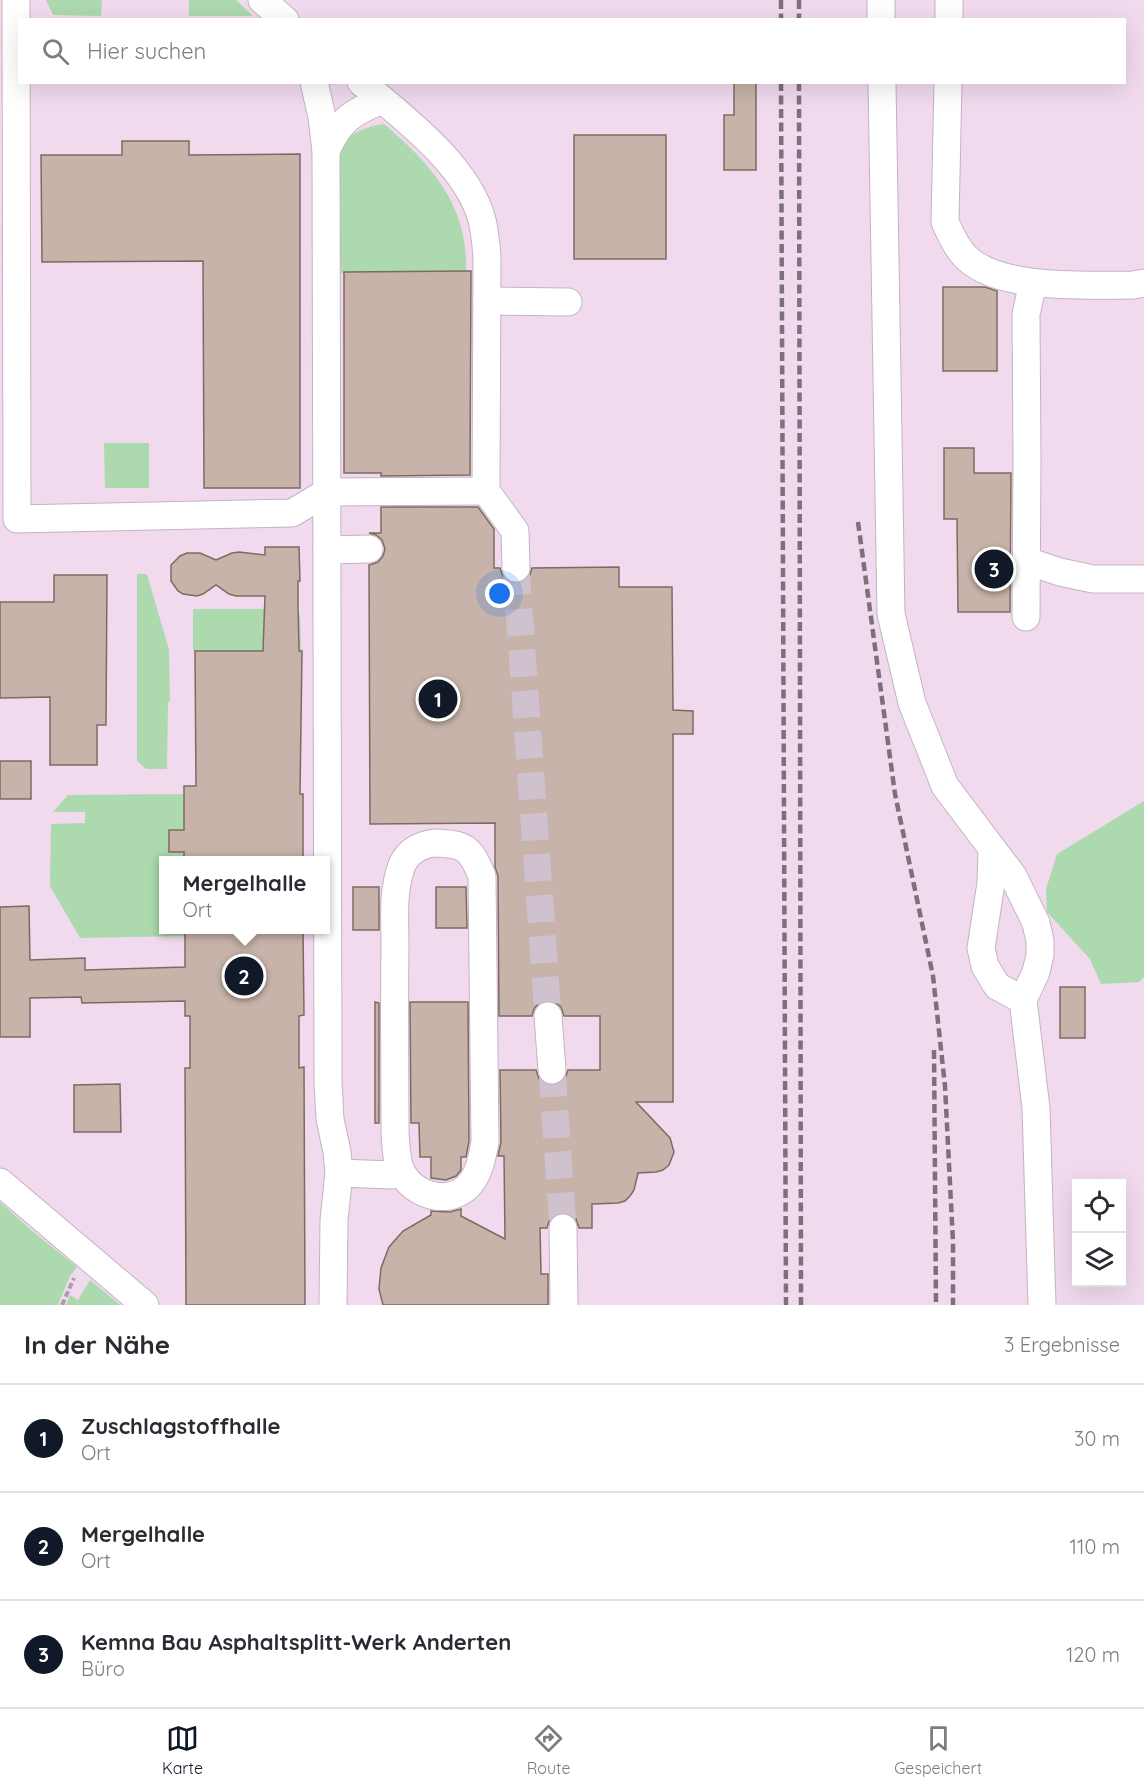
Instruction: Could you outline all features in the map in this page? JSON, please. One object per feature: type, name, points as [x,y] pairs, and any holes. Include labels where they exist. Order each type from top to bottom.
[{"type":"lane","points":[[16,0],[18,52],[9,519],[292,513],[327,492],[486,491]]},
{"type":"lane","points":[[262,0],[283,18]]},
{"type":"lane","points":[[881,0],[881,18]]},
{"type":"lane","points":[[949,0],[949,18]]},
{"type":"lane","points":[[314,84],[326,151],[328,856]]},
{"type":"lane","points":[[363,84],[434,145],[465,180],[482,219],[487,257],[486,491],[515,531],[516,568]]},
{"type":"lane","points":[[882,84],[891,614],[912,702],[945,786],[1013,876],[1036,923],[1040,941],[1036,972],[1023,1000],[1036,1108],[1042,1305]]},
{"type":"lane","points":[[948,84],[945,222],[963,255],[978,267],[1033,283],[1133,285],[1144,283]]},
{"type":"lane","points":[[326,151],[335,131],[347,118],[361,108],[382,100]]},
{"type":"lane","points":[[1026,617],[1026,314],[1033,283]]},
{"type":"lane","points":[[487,301],[568,302]]},
{"type":"lane","points":[[327,550],[369,549]]},
{"type":"lane","points":[[1027,561],[1060,572],[1093,579],[1144,579]]},
{"type":"lane","points":[[440,833],[450,843],[471,852],[482,876],[485,1142],[481,1165],[475,1176],[467,1188],[454,1195],[438,1197],[422,1192],[410,1184],[401,1172],[395,1132],[396,886],[402,864],[411,852],[440,833]]},
{"type":"lane","points":[[992,849],[991,883],[981,948],[985,966],[997,986],[1023,1000]]},
{"type":"lane","points":[[328,934],[328,1082],[330,1119],[339,1173],[334,1220],[333,1305]]},
{"type":"lane","points":[[548,1016],[552,1070]]},
{"type":"lane","points":[[339,1173],[392,1175],[401,1172]]},
{"type":"lane","points":[[0,1182],[145,1305]]},
{"type":"lane","points":[[562,1228],[564,1305]]},
{"type":"shaded area","points":[[0,0],[1144,0],[1144,801],[1057,854],[1144,843],[1144,1305],[0,1305]]},
{"type":"green space","points":[[46,0],[102,0],[101,16],[53,15]]},
{"type":"green space","points":[[189,0],[236,0],[253,16],[189,16]]},
{"type":"green space","points":[[384,124],[432,171],[444,188],[461,226],[466,271],[339,273],[339,146],[360,131]]},
{"type":"green space","points":[[104,443],[149,443],[149,488],[105,488]]},
{"type":"green space","points":[[137,574],[147,574],[169,650],[170,702],[168,702],[167,769],[146,769],[137,761]]},
{"type":"green space","points":[[193,609],[265,609],[300,615],[301,651],[193,651]]},
{"type":"green space","points":[[184,794],[184,856],[159,856],[159,934],[185,934],[185,936],[80,938],[50,886],[51,824],[85,823],[85,812],[53,812],[68,795]]},
{"type":"green space","points":[[1144,801],[1144,977],[1139,982],[1101,984],[1090,959],[1047,912],[1046,889],[1057,854]]},
{"type":"green space","points":[[0,1202],[77,1267],[70,1276],[58,1305],[0,1305]]},
{"type":"green space","points":[[90,1280],[120,1305],[66,1305],[70,1295],[78,1300]]},
{"type":"building","points":[[734,84],[756,84],[756,170],[724,170],[724,115],[734,115]]},
{"type":"building","points":[[574,135],[666,135],[666,259],[574,259]]},
{"type":"building","points":[[122,141],[189,141],[189,155],[300,154],[300,488],[204,488],[203,261],[42,262],[41,155],[122,155]]},
{"type":"building","points":[[471,271],[470,475],[381,476],[381,473],[344,473],[344,272]]},
{"type":"building","points":[[943,287],[985,287],[997,291],[997,371],[943,371]]},
{"type":"building","points":[[944,448],[974,448],[974,473],[1011,473],[1010,612],[958,612],[957,519],[944,519]]},
{"type":"building","points":[[381,507],[478,507],[494,529],[494,568],[500,568],[503,577],[509,582],[517,584],[525,581],[532,568],[619,567],[619,587],[672,587],[673,710],[693,711],[693,734],[673,734],[673,1102],[636,1102],[670,1138],[674,1152],[669,1165],[663,1170],[638,1173],[634,1190],[625,1201],[592,1204],[592,1228],[579,1228],[576,1219],[563,1212],[554,1215],[547,1228],[540,1228],[541,1274],[548,1274],[548,1305],[383,1305],[379,1289],[381,1268],[389,1247],[403,1231],[431,1215],[431,1211],[450,1212],[461,1209],[461,1216],[505,1239],[504,1156],[498,1156],[501,1142],[500,1070],[536,1070],[539,1079],[553,1086],[561,1083],[568,1070],[600,1070],[600,1016],[564,1016],[561,1007],[547,1000],[539,1003],[532,1016],[499,1016],[498,876],[495,867],[495,823],[370,824],[369,565],[378,562],[385,549],[382,540],[369,533],[381,533]]},
{"type":"building","points":[[265,547],[299,547],[299,651],[302,651],[300,794],[303,794],[303,856],[184,856],[184,852],[169,852],[169,830],[184,830],[184,786],[196,786],[195,651],[263,651],[265,596],[236,596],[216,585],[197,596],[183,594],[171,581],[171,565],[187,553],[200,553],[216,560],[239,552],[265,555]]},
{"type":"building","points":[[54,575],[107,575],[106,725],[97,725],[97,765],[50,765],[50,697],[0,698],[0,602],[54,602]]},
{"type":"building","points":[[0,761],[31,761],[31,799],[0,799]]},
{"type":"building","points":[[353,887],[379,887],[379,930],[353,930]]},
{"type":"building","points":[[436,887],[466,887],[467,928],[436,928]]},
{"type":"building","points":[[29,906],[30,960],[85,958],[85,970],[185,967],[185,934],[303,934],[304,1015],[299,1016],[299,1068],[304,1067],[305,1305],[186,1305],[185,1068],[190,1068],[190,1016],[185,1016],[185,1001],[82,1003],[81,997],[30,998],[30,1037],[0,1037],[0,907]]},
{"type":"building","points":[[1060,987],[1085,987],[1085,1038],[1060,1038]]},
{"type":"building","points":[[375,1002],[379,1003],[379,1123],[375,1123]]},
{"type":"building","points":[[410,1002],[468,1002],[469,1141],[466,1157],[461,1157],[461,1170],[456,1176],[446,1180],[431,1178],[431,1157],[420,1157],[419,1123],[411,1123]]},
{"type":"building","points":[[120,1084],[121,1132],[74,1132],[74,1085]]},
{"type":"tunnel","points":[[516,568],[548,1016]]},
{"type":"tunnel","points":[[552,1070],[563,1228]]},
{"type":"railway","points":[[781,0],[781,18]]},
{"type":"railway","points":[[799,0],[799,18]]},
{"type":"railway","points":[[781,84],[786,1305]]},
{"type":"railway","points":[[799,84],[801,1305]]},
{"type":"railway","points":[[858,522],[895,794],[933,976],[945,1086],[953,1242],[953,1305]]},
{"type":"railway","points":[[934,1050],[936,1305]]},
{"type":"place","name":"Kemna Bau Asphaltsplitt-Werk Anderten","points":[[994,569]]},
{"type":"place","name":"Zuschlagstoffhalle","points":[[438,699]]},
{"type":"place","name":"Mergelhalle","points":[[244,976]]}]
